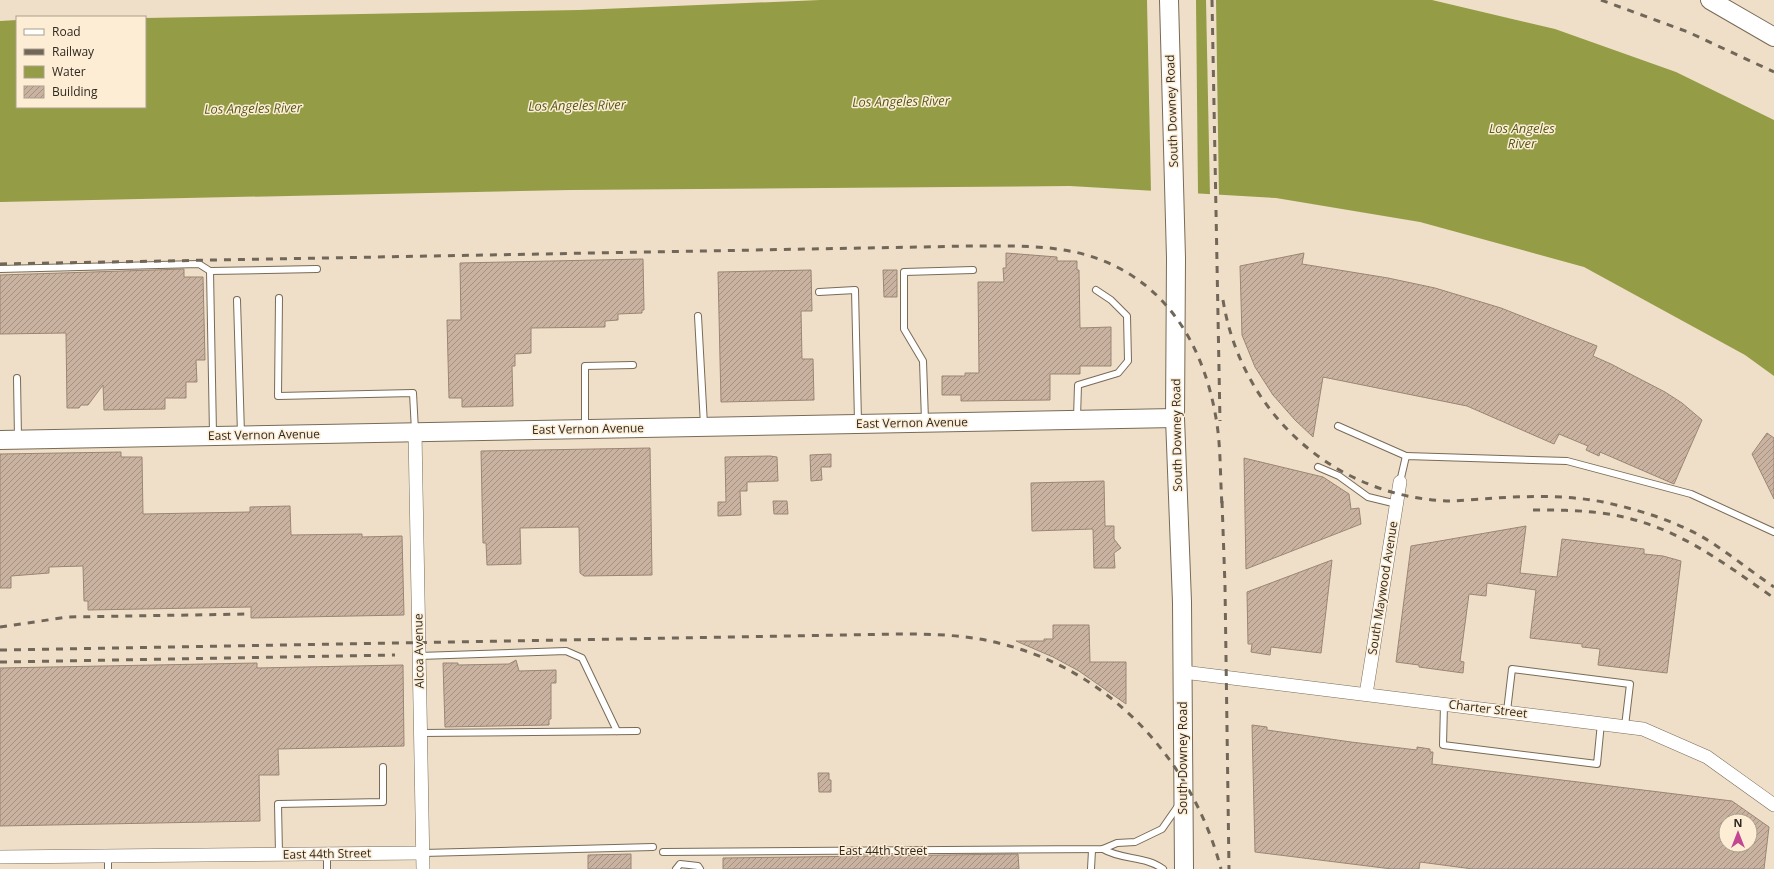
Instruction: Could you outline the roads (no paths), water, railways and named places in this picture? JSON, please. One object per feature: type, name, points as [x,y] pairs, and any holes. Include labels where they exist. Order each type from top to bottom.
[{"type":"street","name":"South Downey Road","points":[[1170,0],[1176,258],[1175,418],[1182,602],[1184,869]]},
{"type":"street","points":[[1710,0],[1774,36]]},
{"type":"street","name":"East Vernon Avenue","points":[[0,440],[1175,418]]},
{"type":"street","name":"Alcoa Avenue","points":[[415,432],[423,869]]},
{"type":"street","name":"South Maywood Avenue","points":[[1366,694],[1400,482]]},
{"type":"street","name":"Charter Street","points":[[1182,672],[1643,729],[1707,757],[1774,805]]},
{"type":"street","name":"East 44th Street","points":[[0,857],[423,853]]},
{"type":"lane","points":[[0,269],[199,264],[210,272],[317,269]]},
{"type":"lane","points":[[925,423],[923,361],[904,329],[904,272],[974,270]]},
{"type":"lane","points":[[210,272],[213,436]]},
{"type":"lane","points":[[819,292],[855,290],[858,424]]},
{"type":"lane","points":[[1077,420],[1078,385],[1118,372],[1128,361],[1127,316],[1111,300],[1096,290]]},
{"type":"lane","points":[[279,298],[278,396],[413,393],[415,432]]},
{"type":"lane","points":[[237,300],[241,435]]},
{"type":"lane","points":[[698,316],[704,427]]},
{"type":"lane","points":[[585,429],[585,366],[633,365]]},
{"type":"lane","points":[[17,378],[18,440]]},
{"type":"lane","points":[[1338,426],[1406,456],[1567,461],[1691,494],[1774,532]]},
{"type":"lane","points":[[1400,482],[1406,456]]},
{"type":"lane","points":[[1318,467],[1338,476],[1368,497],[1397,504]]},
{"type":"lane","points":[[419,656],[566,651],[582,658],[616,731]]},
{"type":"lane","points":[[1507,711],[1512,669],[1630,684],[1625,726]]},
{"type":"lane","points":[[1444,704],[1443,745],[1597,764],[1601,723]]},
{"type":"lane","points":[[421,732],[637,731]]},
{"type":"lane","points":[[279,854],[278,804],[383,802],[383,767]]},
{"type":"lane","name":"East 44th Street","points":[[664,852],[1103,849],[1117,843],[1135,842],[1162,829],[1176,811],[1184,792]]},
{"type":"lane","name":"East 44th Street","points":[[423,853],[653,847]]},
{"type":"lane","name":"East 44th Street","points":[[1103,849],[1112,855],[1140,860],[1163,869]]},
{"type":"lane","points":[[1091,869],[1092,850]]},
{"type":"lane","points":[[680,851],[678,867],[698,866],[700,869]]},
{"type":"lane","points":[[327,854],[327,869]]},
{"type":"lane","points":[[108,856],[108,869]]},
{"type":"water","name":"Los Angeles River","points":[[820,0],[1432,0],[1555,29],[1676,72],[1774,120],[1774,376],[1745,355],[1584,267],[1420,222],[1276,198],[1070,186],[570,190],[0,202],[0,21],[16,20],[16,108],[146,108],[146,18],[579,10]]},
{"type":"railway","points":[[1212,0],[1220,421]]},
{"type":"railway","points":[[1601,0],[1688,32],[1774,72]]},
{"type":"railway","points":[[0,264],[972,246],[1037,247],[1070,251],[1101,260],[1125,271],[1146,286],[1164,303],[1180,322],[1203,367],[1216,418],[1219,439],[1222,505]]},
{"type":"railway","points":[[1223,300],[1233,341],[1250,378],[1272,411],[1299,441],[1331,465],[1366,483],[1405,496],[1447,501],[1521,497],[1562,497],[1603,502],[1628,508],[1664,519],[1688,529],[1709,541],[1774,587]]},
{"type":"railway","points":[[1222,501],[1225,586],[1229,869]]},
{"type":"railway","points":[[1533,510],[1601,513],[1650,525],[1693,544],[1774,598]]},
{"type":"railway","points":[[0,627],[68,617],[251,614]]},
{"type":"railway","points":[[0,650],[901,634],[965,637],[990,641],[1042,657],[1078,676],[1112,699],[1142,726],[1168,758],[1190,792],[1208,830],[1221,869]]},
{"type":"railway","points":[[0,662],[395,655]]}]
